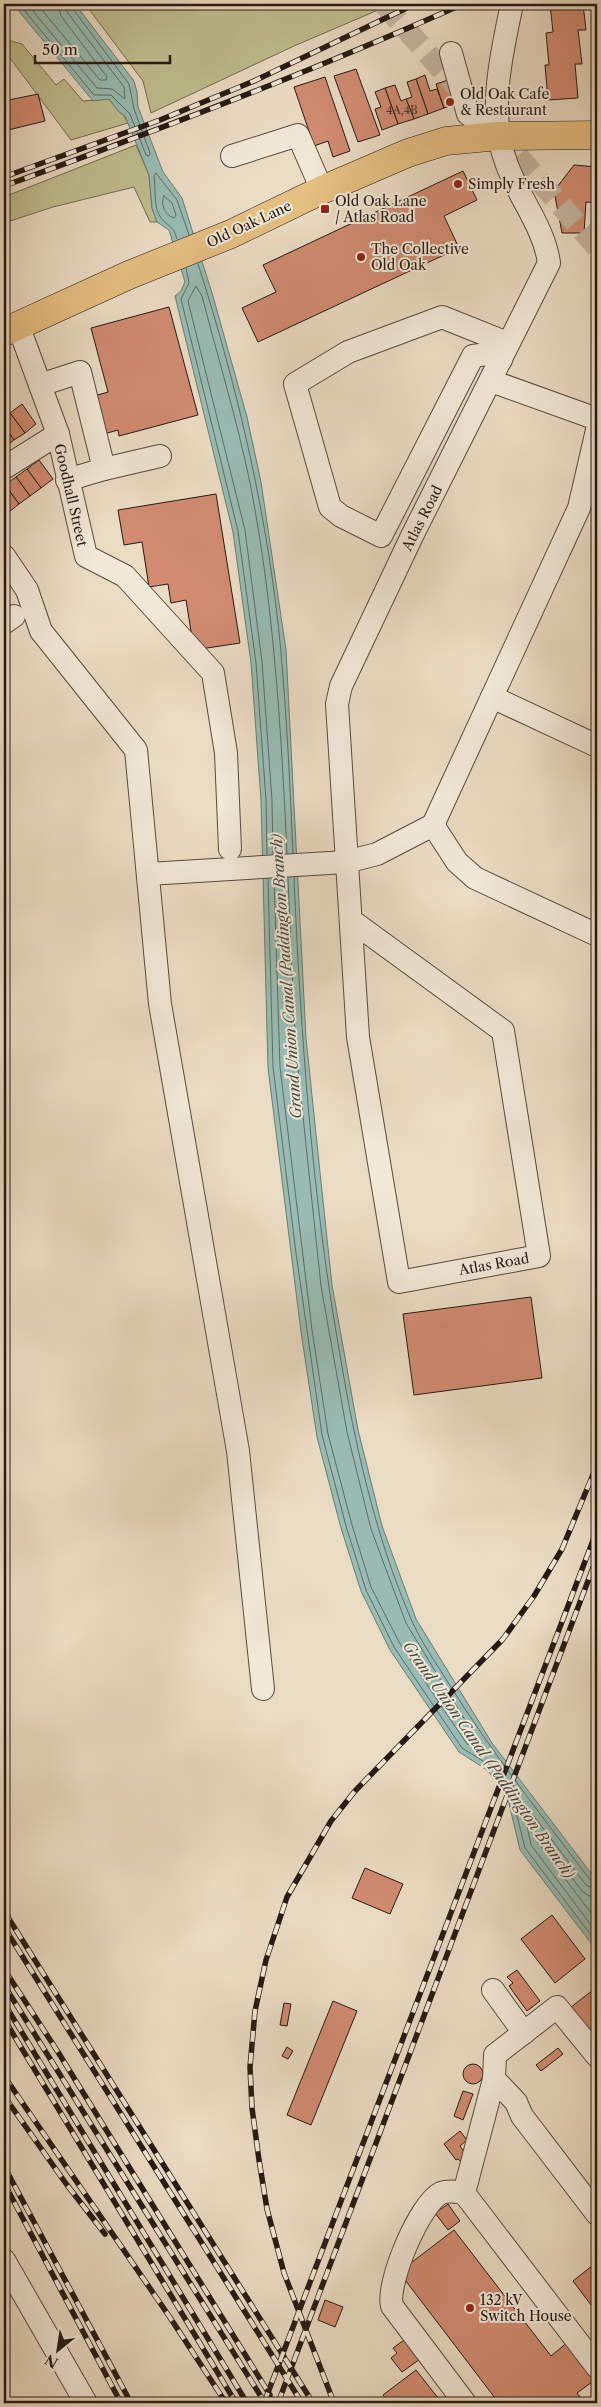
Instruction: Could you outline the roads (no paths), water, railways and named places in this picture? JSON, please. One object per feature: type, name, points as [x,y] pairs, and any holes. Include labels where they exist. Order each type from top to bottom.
[{"type":"main road","name":"Old Oak Lane","points":[[11,329],[209,243],[322,190],[408,153],[446,141],[499,136],[597,135]]},
{"type":"street","name":"Atlas Road","points":[[352,921],[503,1031],[539,1256],[399,1282],[358,1037],[352,921],[341,862],[337,704],[341,686],[412,536],[549,262],[547,247],[507,165],[499,136],[497,94],[510,10]]},
{"type":"street","points":[[451,53],[468,114],[499,136]]},
{"type":"street","points":[[232,156],[298,134],[322,190]]},
{"type":"street","points":[[442,317],[504,352],[473,356],[380,536],[341,516],[330,507],[295,384],[348,352],[442,317]]},
{"type":"street","name":"Goodhall Street","points":[[11,329],[40,384],[58,434],[67,480],[86,556],[125,576],[213,674],[226,753],[226,859]]},
{"type":"street","points":[[40,384],[80,372],[104,469]]},
{"type":"street","points":[[491,381],[597,419]]},
{"type":"street","points":[[148,874],[226,859],[341,862],[378,854],[433,825],[580,508],[597,430]]},
{"type":"street","name":"Goodhall Street","points":[[4,468],[58,434]]},
{"type":"street","points":[[67,480],[160,456]]},
{"type":"street","points":[[4,556],[27,590],[41,631],[136,750],[160,1004],[238,1451],[262,1689]]},
{"type":"street","points":[[492,697],[597,746]]},
{"type":"street","points":[[433,825],[457,862],[474,878],[597,935]]},
{"type":"street","points":[[493,1990],[524,2033]]},
{"type":"street","points":[[464,2193],[494,2079],[495,2055],[558,2007],[597,2056]]},
{"type":"street","points":[[494,2079],[516,2102],[522,2116],[597,2214]]},
{"type":"street","points":[[465,2403],[392,2306],[390,2298],[396,2269],[425,2208],[442,2193],[451,2191],[464,2193],[597,2367]]},
{"type":"street","points":[[4,2260],[86,2403]]},
{"type":"water","name":"Grand Union Canal (Paddington Branch)","points":[[13,4],[75,4],[134,81],[138,107],[163,172],[182,198],[212,293],[247,417],[261,482],[286,650],[306,1038],[332,1285],[358,1430],[382,1526],[416,1619],[492,1743],[597,1881],[597,1951],[520,1850],[507,1795],[487,1770],[459,1752],[390,1650],[361,1591],[341,1528],[317,1437],[301,1332],[268,1068],[261,800],[251,663],[233,532],[175,296],[181,291],[185,282],[169,230],[157,222],[152,208],[149,175],[125,116],[119,112],[109,99],[93,101]]},
{"type":"tunnel","points":[[384,4],[465,96]]},
{"type":"tunnel","points":[[496,131],[597,247]]},
{"type":"railway","points":[[4,177],[160,120],[254,81],[415,4]]},
{"type":"railway","points":[[4,186],[235,99],[350,53],[463,4]]},
{"type":"railway","points":[[334,2403],[284,2273],[267,2209],[259,2160],[252,2108],[250,2067],[255,2011],[266,1960],[287,1897],[331,1821],[355,1791],[503,1639],[534,1596],[562,1549],[597,1465]]},
{"type":"railway","points":[[264,2403],[597,1530]]},
{"type":"railway","points":[[278,2403],[597,1557]]},
{"type":"railway","points":[[4,1911],[313,2403]]},
{"type":"railway","points":[[4,1927],[302,2403]]},
{"type":"railway","points":[[4,1969],[58,2052],[270,2395]]},
{"type":"railway","points":[[4,1985],[265,2403]]},
{"type":"railway","points":[[4,2003],[247,2403]]},
{"type":"railway","points":[[4,2019],[236,2403]]},
{"type":"railway","points":[[4,2076],[169,2316],[226,2403]]},
{"type":"railway","points":[[4,2096],[67,2185],[105,2234]]},
{"type":"railway","points":[[4,2166],[131,2403]]},
{"type":"railway","points":[[4,2183],[121,2403]]},
{"type":"place","name":"Old Oak Cafe & Restaurant","points":[[450,102]]},
{"type":"place","name":"Simply Fresh","points":[[458,184]]},
{"type":"place","name":"Old Oak Lane / Atlas Road","points":[[325,209]]},
{"type":"place","name":"The Collective Old Oak","points":[[361,257]]},
{"type":"place","name":"132 kV Switch House","points":[[470,2308]]}]
